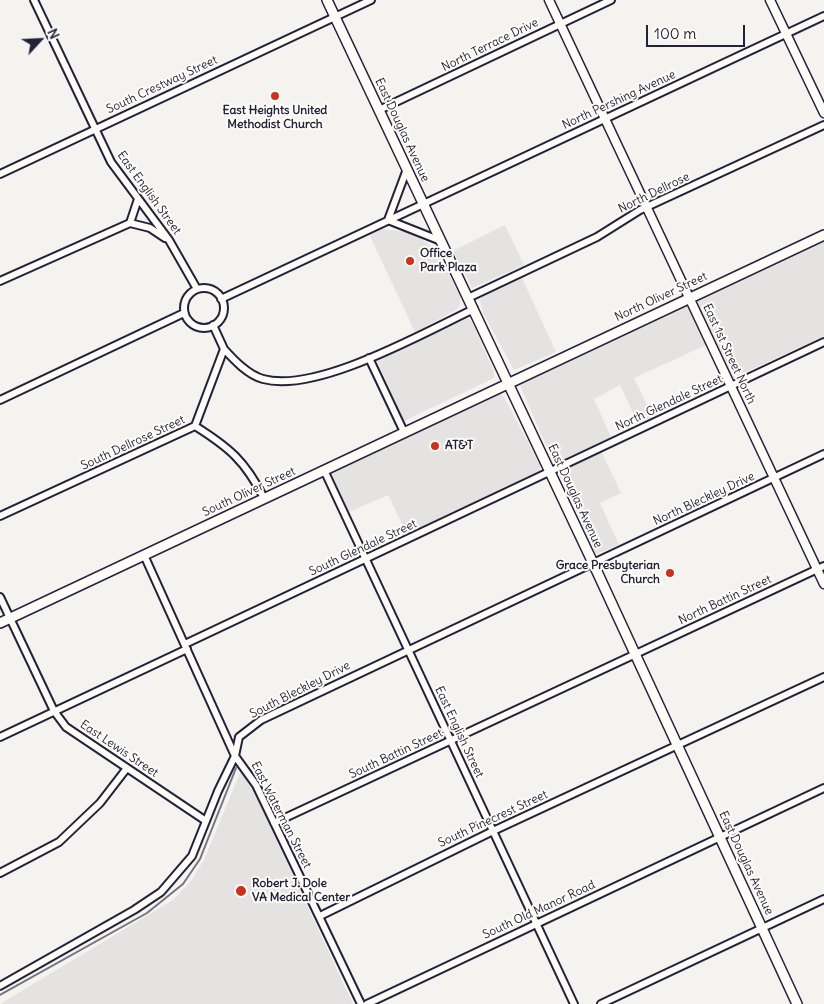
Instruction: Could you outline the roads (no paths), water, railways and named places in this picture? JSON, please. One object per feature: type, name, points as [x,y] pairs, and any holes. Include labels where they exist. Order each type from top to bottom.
[{"type":"main road","name":"East Douglas Avenue","points":[[327,0],[550,471],[797,1004]]},
{"type":"main road","name":"North Oliver Street","points":[[508,382],[824,235]]},
{"type":"main road","name":"South Oliver Street","points":[[0,623],[508,382]]},
{"type":"street","name":"East English Street","points":[[34,0],[94,130],[111,162],[169,240],[197,289]]},
{"type":"street","name":"South Crestway Street","points":[[0,174],[371,0]]},
{"type":"street","name":"East 1st Street North","points":[[549,0],[775,478],[821,567],[824,584]]},
{"type":"street","name":"North Terrace Drive","points":[[379,110],[611,0]]},
{"type":"street","points":[[770,0],[824,113]]},
{"type":"street","name":"North Pershing Avenue","points":[[221,299],[824,16]]},
{"type":"street","name":"North Dellrose","points":[[468,298],[597,237],[640,210],[648,208],[824,125]]},
{"type":"street","points":[[407,169],[388,220],[441,241]]},
{"type":"street","points":[[130,223],[138,199]]},
{"type":"street","points":[[0,281],[130,223],[150,228],[169,240]]},
{"type":"street","points":[[197,289],[212,290],[221,299],[224,308],[222,315],[213,325],[202,328],[195,326],[184,313],[186,298],[197,289]]},
{"type":"street","points":[[213,325],[224,350],[239,364],[262,379],[296,382],[347,368],[474,309]]},
{"type":"street","points":[[0,400],[184,313]]},
{"type":"street","name":"North Glendale Street","points":[[550,471],[824,342]]},
{"type":"street","name":"South Dellrose Street","points":[[0,516],[195,426],[224,350]]},
{"type":"street","points":[[369,358],[404,432]]},
{"type":"street","points":[[195,426],[237,456],[250,472],[264,498]]},
{"type":"street","name":"North Bleckley Drive","points":[[593,563],[824,454]]},
{"type":"street","name":"East English Street","points":[[324,470],[574,1004]]},
{"type":"street","name":"South Glendale Street","points":[[0,737],[550,471]]},
{"type":"street","name":"East Waterman Street","points":[[144,555],[235,756],[256,785],[361,1004]]},
{"type":"street","name":"South Bleckley Drive","points":[[0,986],[134,910],[161,892],[192,856],[235,756],[239,737],[260,720],[593,563]]},
{"type":"street","name":"North Battin Street","points":[[634,654],[821,567]]},
{"type":"street","name":"East Lewis Street","points":[[0,597],[54,711],[66,727],[206,821]]},
{"type":"street","name":"South Battin Street","points":[[274,823],[634,654]]},
{"type":"street","name":"South Pinecrest Street","points":[[320,916],[494,831],[824,676]]},
{"type":"street","points":[[0,873],[59,842],[100,803],[127,768]]},
{"type":"street","name":"South Old Manor Road","points":[[367,1004],[824,788]]},
{"type":"street","points":[[601,1004],[824,898]]},
{"type":"waterway","points":[[0,995],[147,913],[183,884],[200,859],[236,768]]},
{"type":"place","name":"East Heights United Methodist Church","points":[[275,96]]},
{"type":"place","name":"Office Park Plaza","points":[[410,261]]},
{"type":"place","name":"AT&T","points":[[435,446]]},
{"type":"place","name":"Grace Presbyterian Church","points":[[670,573]]},
{"type":"place","name":"Robert J. Dole VA Medical Center","points":[[241,891]]}]
